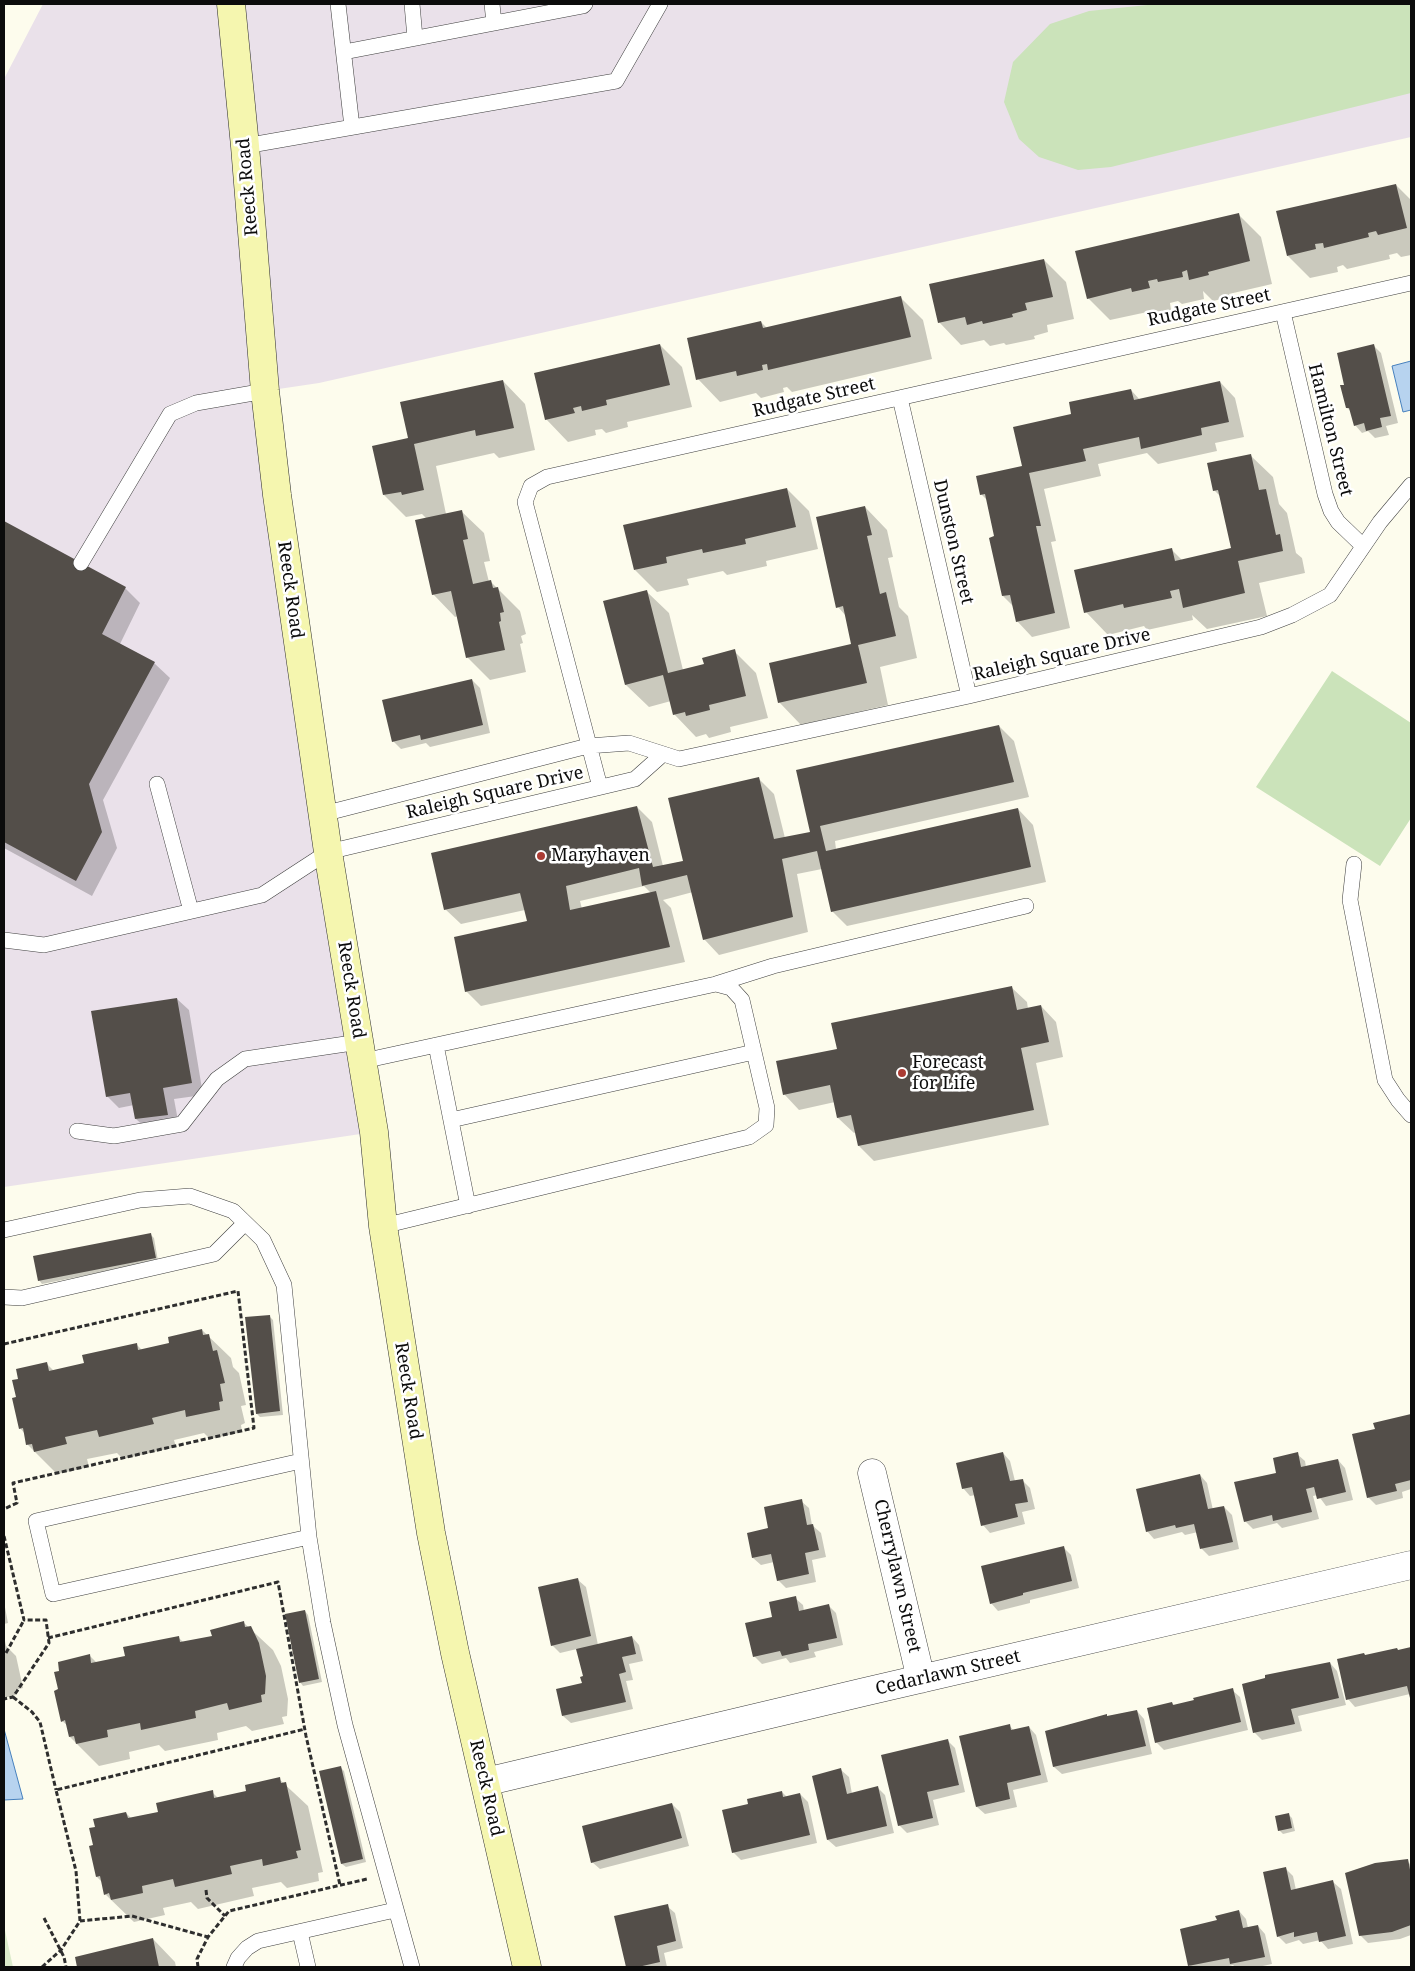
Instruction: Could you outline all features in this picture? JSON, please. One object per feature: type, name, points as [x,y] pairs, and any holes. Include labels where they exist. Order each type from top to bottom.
[{"type":"street","name":"Reeck Road","points":[[231,4],[265,390],[296,632],[328,852],[374,1132],[383,1226],[431,1533],[455,1653],[527,1967]]},
{"type":"street","name":"Cherrylawn Street","points":[[872,1473],[921,1679]]},
{"type":"street","name":"Cedarlawn Street","points":[[485,1782],[1411,1565]]},
{"type":"lane","points":[[338,4],[352,127]]},
{"type":"lane","points":[[412,4],[415,38]]},
{"type":"lane","points":[[492,4],[494,23]]},
{"type":"lane","points":[[344,52],[494,23],[564,7],[583,6],[585,4]]},
{"type":"lane","points":[[245,146],[616,81],[660,4]]},
{"type":"lane","name":"Rudgate Street","points":[[600,787],[525,502],[531,486],[553,475],[1411,282]]},
{"type":"lane","name":"Hamilton Street","points":[[1283,312],[1325,494],[1331,511],[1338,522],[1363,546]]},
{"type":"lane","points":[[81,563],[170,414],[196,403],[265,390]]},
{"type":"lane","name":"Dunston Street","points":[[900,398],[969,696]]},
{"type":"lane","name":"Raleigh Square Drive","points":[[323,814],[588,746],[629,743],[678,759],[969,696],[1262,627],[1292,616],[1330,595],[1380,522],[1411,485]]},
{"type":"lane","name":"Raleigh Square Drive","points":[[4,940],[44,945],[262,895],[328,852],[635,779],[663,754]]},
{"type":"lane","points":[[157,784],[191,911]]},
{"type":"lane","points":[[1354,864],[1350,900],[1385,1080],[1411,1115]]},
{"type":"lane","points":[[77,1131],[114,1136],[182,1124],[217,1079],[245,1059],[436,1045],[716,984],[774,966],[1026,906]]},
{"type":"lane","points":[[383,1226],[749,1138],[766,1125],[767,1108],[742,1000],[731,988],[716,984]]},
{"type":"lane","points":[[436,1045],[468,1206]]},
{"type":"lane","points":[[451,1120],[754,1052]]},
{"type":"lane","points":[[4,1230],[140,1200],[190,1196],[233,1211],[263,1240],[284,1285],[309,1537],[323,1624],[343,1716],[412,1967]]},
{"type":"lane","points":[[4,1297],[22,1298],[214,1254],[245,1223]]},
{"type":"lane","points":[[301,1461],[36,1521],[53,1594],[309,1537]]},
{"type":"lane","points":[[234,1967],[238,1958],[247,1948],[258,1942],[395,1910]]},
{"type":"lane","points":[[300,1932],[308,1967]]},
{"type":"path","points":[[4,1344],[238,1291],[254,1428],[13,1482],[16,1503],[4,1509]]},
{"type":"path","points":[[4,1536],[24,1620],[6,1653]]},
{"type":"path","points":[[48,1638],[278,1582],[305,1729],[340,1885]]},
{"type":"path","points":[[4,1699],[13,1697],[49,1643],[46,1620],[24,1620]]},
{"type":"path","points":[[13,1697],[32,1712],[40,1722],[76,1871],[80,1921],[61,1950],[42,1967]]},
{"type":"path","points":[[56,1790],[305,1729]]},
{"type":"path","points":[[198,1967],[197,1959],[208,1936],[229,1911],[385,1874]]},
{"type":"path","points":[[206,1890],[207,1898],[225,1916]]},
{"type":"path","points":[[80,1921],[132,1916],[208,1936]]},
{"type":"path","points":[[44,1918],[61,1950],[66,1967]]},
{"type":"shaded area","points":[[43,4],[1411,4],[1411,137],[319,383],[265,391],[374,1132],[4,1187],[4,79]]},
{"type":"green space","points":[[1157,4],[1411,4],[1411,93],[1111,167],[1078,170],[1039,157],[1019,139],[1004,102],[1013,62],[1050,24],[1089,11]]},
{"type":"green space","points":[[1332,671],[1411,723],[1411,818],[1380,866],[1256,787]]},
{"type":"green space","points":[[4,1926],[13,1967],[4,1967]]},
{"type":"water","points":[[1411,361],[1411,410],[1403,412],[1392,366]]},
{"type":"water","points":[[4,1729],[23,1799],[4,1800]]},
{"type":"building","points":[[1396,184],[1407,228],[1378,235],[1376,231],[1368,233],[1369,237],[1324,248],[1323,243],[1315,244],[1316,249],[1287,256],[1276,211]]},
{"type":"building","points":[[1239,213],[1250,261],[1208,272],[1209,275],[1189,280],[1187,270],[1182,272],[1183,277],[1158,282],[1157,279],[1148,281],[1150,288],[1132,292],[1131,288],[1087,299],[1075,251]]},
{"type":"building","points":[[1044,259],[1053,297],[1025,303],[1027,310],[1012,314],[1013,317],[983,324],[982,321],[967,325],[965,317],[938,323],[929,284]]},
{"type":"building","points":[[901,296],[911,337],[768,370],[767,364],[762,365],[763,370],[737,376],[736,371],[696,380],[687,338],[761,321],[763,328]]},
{"type":"building","points":[[660,344],[670,385],[606,400],[607,405],[582,411],[581,406],[573,408],[575,413],[545,420],[534,373]]},
{"type":"building","points":[[1374,344],[1391,416],[1380,418],[1382,427],[1366,431],[1364,423],[1354,426],[1349,408],[1346,408],[1340,385],[1344,385],[1337,353]]},
{"type":"building","points":[[503,380],[514,428],[476,436],[475,430],[414,444],[424,490],[402,495],[401,492],[383,495],[372,446],[408,438],[400,402]]},
{"type":"building","points":[[1220,381],[1229,422],[1201,428],[1202,435],[1141,449],[1139,437],[1083,449],[1086,461],[1029,473],[1041,526],[1036,526],[1055,613],[1016,622],[1010,595],[1002,596],[989,538],[994,536],[985,494],[980,495],[976,476],[1022,466],[1013,427],[1071,414],[1069,402],[1131,389],[1134,400]]},
{"type":"building","points":[[1251,454],[1259,490],[1266,489],[1276,535],[1280,534],[1283,551],[1238,561],[1245,593],[1183,608],[1179,589],[1170,591],[1172,598],[1124,608],[1123,604],[1084,613],[1074,570],[1172,548],[1175,561],[1231,548],[1218,490],[1213,491],[1207,463]]},
{"type":"building","points":[[787,488],[796,527],[745,539],[746,544],[703,553],[702,549],[666,557],[667,563],[634,570],[623,525]]},
{"type":"building","points":[[865,506],[872,535],[867,536],[880,594],[886,592],[896,636],[858,645],[867,683],[778,703],[769,663],[851,644],[843,606],[836,608],[816,517]]},
{"type":"building","points":[[462,510],[468,539],[463,540],[473,584],[491,580],[493,588],[498,587],[504,612],[500,613],[501,621],[499,622],[505,650],[466,658],[451,591],[432,595],[415,520]]},
{"type":"building","points":[[4,521],[126,587],[102,634],[155,662],[89,784],[102,832],[76,881],[4,842]]},
{"type":"building","points":[[647,590],[668,673],[704,664],[702,658],[735,649],[746,696],[709,705],[710,710],[686,716],[685,712],[673,715],[663,675],[625,685],[603,601]]},
{"type":"building","points":[[472,679],[483,725],[421,740],[420,735],[392,742],[382,700]]},
{"type":"building","name":"Maryhaven","points":[[999,725],[1014,782],[820,826],[826,851],[1018,808],[1031,867],[831,912],[817,851],[782,859],[793,917],[703,940],[687,875],[642,886],[639,868],[566,886],[570,910],[656,891],[670,947],[465,992],[454,937],[527,921],[520,893],[444,910],[431,853],[637,806],[653,867],[683,861],[668,798],[759,777],[774,839],[810,832],[796,770]]},
{"type":"building","name":"Forecast for Life","points":[[1012,986],[1017,1010],[1041,1005],[1049,1042],[1021,1048],[1034,1110],[858,1146],[851,1115],[837,1118],[830,1085],[783,1095],[776,1061],[837,1049],[831,1023]]},
{"type":"building","points":[[177,998],[192,1083],[163,1088],[168,1115],[135,1119],[130,1093],[106,1097],[91,1011]]},
{"type":"building","points":[[151,1233],[156,1258],[38,1281],[33,1256]]},
{"type":"building","points":[[270,1315],[280,1411],[256,1414],[245,1317]]},
{"type":"building","points":[[202,1329],[203,1335],[209,1334],[213,1351],[217,1350],[225,1383],[220,1384],[223,1401],[219,1402],[220,1410],[186,1417],[185,1410],[152,1418],[154,1424],[99,1437],[97,1430],[65,1437],[67,1444],[34,1452],[32,1444],[26,1445],[23,1428],[19,1429],[12,1398],[16,1397],[12,1380],[18,1379],[16,1369],[47,1362],[49,1371],[84,1363],[82,1355],[137,1343],[138,1350],[169,1343],[168,1337]]},
{"type":"building","points":[[1411,1414],[1411,1480],[1395,1484],[1397,1491],[1367,1498],[1352,1434],[1375,1429],[1373,1423]]},
{"type":"building","points":[[1003,1452],[1010,1481],[1023,1479],[1028,1502],[1015,1504],[1018,1517],[981,1526],[972,1487],[962,1489],[956,1463]]},
{"type":"building","points":[[1298,1452],[1301,1467],[1338,1459],[1346,1492],[1317,1499],[1314,1487],[1306,1489],[1312,1512],[1273,1521],[1272,1515],[1244,1522],[1234,1482],[1276,1473],[1273,1458]]},
{"type":"building","points":[[1200,1474],[1208,1509],[1224,1506],[1233,1542],[1200,1549],[1194,1524],[1176,1528],[1175,1525],[1146,1532],[1136,1489]]},
{"type":"building","points":[[802,1499],[807,1525],[813,1524],[819,1550],[805,1553],[809,1574],[777,1581],[771,1554],[752,1558],[747,1533],[768,1528],[764,1507]]},
{"type":"building","points":[[1064,1546],[1072,1581],[1023,1593],[1023,1595],[990,1604],[981,1566]]},
{"type":"building","points":[[578,1578],[591,1636],[551,1646],[538,1587]]},
{"type":"building","points":[[796,1596],[799,1611],[829,1604],[837,1638],[808,1644],[809,1650],[782,1656],[780,1651],[753,1657],[745,1623],[772,1617],[769,1602]]},
{"type":"building","points":[[305,1610],[319,1679],[299,1683],[285,1614]]},
{"type":"building","points":[[244,1621],[245,1627],[251,1626],[259,1643],[266,1676],[265,1694],[261,1695],[262,1702],[229,1710],[227,1703],[195,1711],[196,1718],[141,1730],[140,1723],[107,1730],[108,1737],[76,1744],[74,1736],[69,1737],[65,1720],[61,1722],[54,1691],[58,1689],[54,1672],[59,1671],[58,1662],[90,1654],[91,1663],[125,1656],[123,1647],[179,1636],[180,1642],[212,1636],[210,1630]]},
{"type":"building","points":[[632,1636],[636,1654],[622,1657],[626,1672],[619,1674],[626,1702],[562,1716],[556,1689],[582,1683],[580,1677],[583,1676],[576,1649]]},
{"type":"building","points":[[1411,1647],[1411,1702],[1407,1686],[1346,1700],[1337,1659],[1364,1653],[1365,1655]]},
{"type":"building","points":[[1330,1662],[1339,1698],[1291,1709],[1295,1724],[1253,1733],[1242,1684],[1265,1678],[1265,1675]]},
{"type":"building","points":[[1233,1688],[1241,1722],[1155,1743],[1147,1708],[1172,1702],[1173,1705]]},
{"type":"building","points":[[1137,1710],[1146,1746],[1053,1767],[1045,1731],[1107,1714],[1107,1716]]},
{"type":"building","points":[[1010,1724],[1011,1730],[1029,1726],[1041,1775],[1007,1783],[1010,1799],[976,1807],[959,1736]]},
{"type":"building","points":[[948,1739],[959,1785],[927,1792],[933,1818],[898,1826],[881,1755]]},
{"type":"building","points":[[341,1766],[363,1859],[341,1864],[319,1771]]},
{"type":"building","points":[[841,1768],[847,1794],[878,1786],[887,1826],[827,1840],[812,1776]]},
{"type":"building","points":[[280,1777],[281,1783],[286,1782],[301,1850],[296,1851],[298,1858],[263,1866],[262,1859],[230,1866],[232,1874],[175,1887],[173,1879],[142,1886],[143,1893],[111,1900],[109,1893],[104,1895],[100,1876],[96,1877],[89,1846],[93,1845],[89,1828],[95,1827],[93,1819],[126,1812],[128,1818],[158,1812],[156,1803],[213,1790],[214,1798],[246,1791],[245,1785]]},
{"type":"building","points":[[782,1791],[783,1797],[800,1793],[810,1835],[732,1853],[722,1810],[748,1804],[747,1799]]},
{"type":"building","points":[[672,1803],[682,1838],[591,1863],[582,1826]]},
{"type":"building","points":[[1289,1813],[1292,1828],[1278,1831],[1275,1816]]},
{"type":"building","points":[[1408,1859],[1411,1875],[1411,1925],[1392,1932],[1359,1936],[1345,1873],[1375,1863]]},
{"type":"building","points":[[1286,1867],[1291,1890],[1333,1880],[1346,1936],[1319,1942],[1317,1932],[1294,1937],[1294,1932],[1277,1937],[1263,1872]]},
{"type":"building","points":[[668,1904],[676,1941],[657,1946],[660,1962],[638,1967],[626,1967],[614,1916]]},
{"type":"building","points":[[1239,1910],[1243,1928],[1258,1925],[1265,1957],[1230,1964],[1229,1958],[1188,1966],[1180,1929],[1217,1920],[1215,1916]]},
{"type":"building","points":[[153,1938],[159,1967],[77,1967],[75,1957]]},
{"type":"place","name":"Maryhaven","points":[[541,856]]},
{"type":"place","name":"Forecast for Life","points":[[902,1073]]}]
